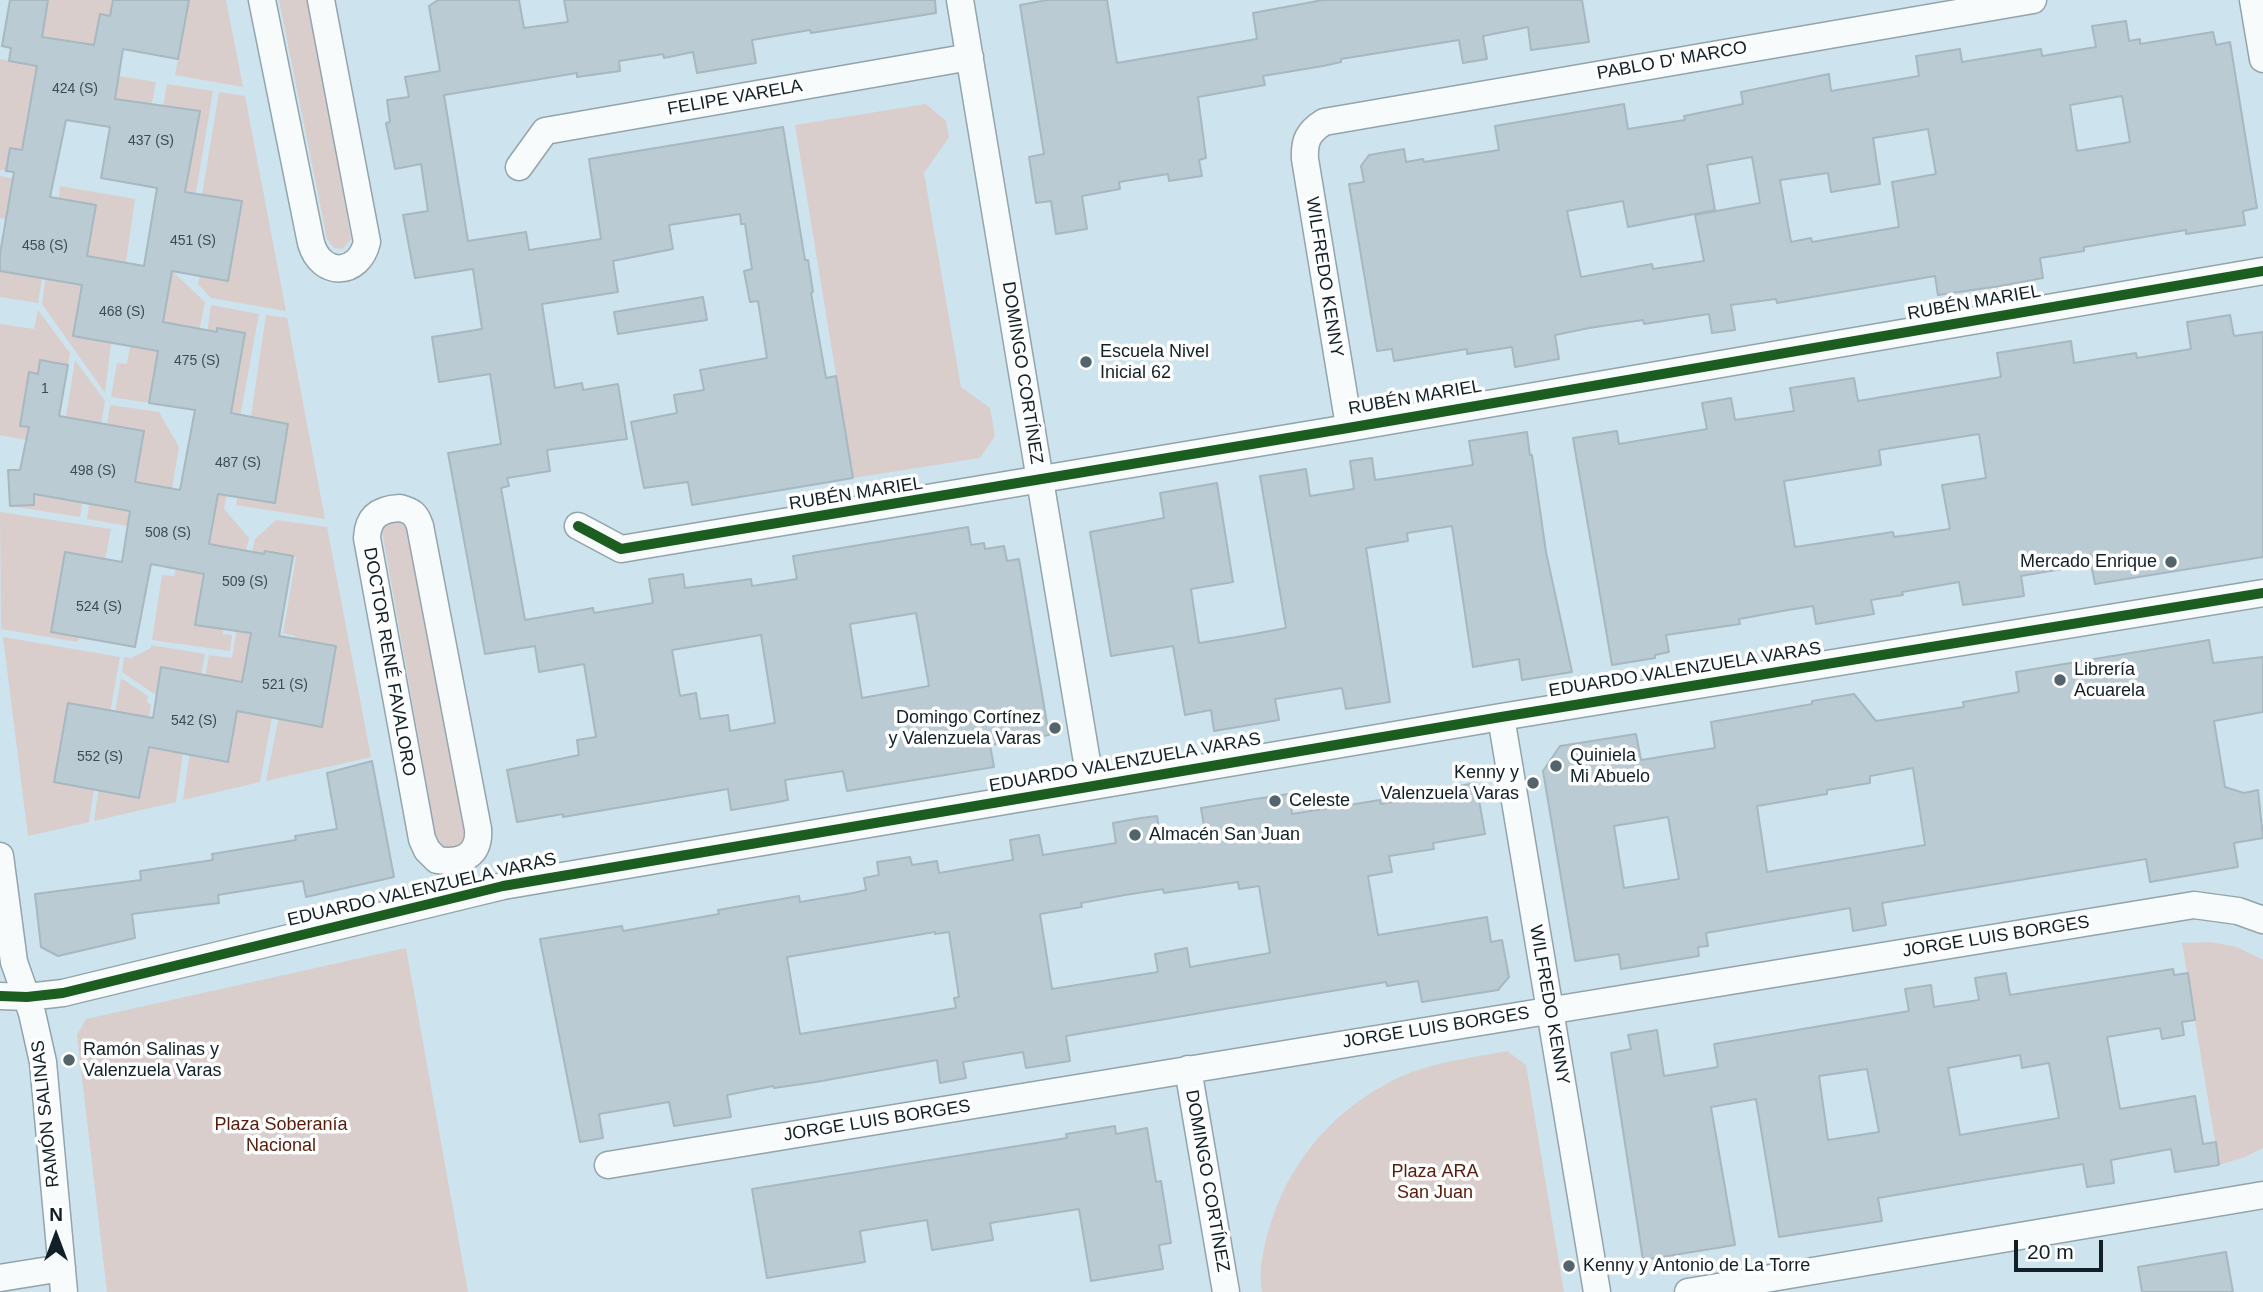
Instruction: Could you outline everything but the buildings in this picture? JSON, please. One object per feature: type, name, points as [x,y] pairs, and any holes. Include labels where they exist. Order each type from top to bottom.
[{"type":"street","points":[[262,0],[311,243],[321,264],[332,269],[346,267],[356,261],[364,253],[367,242],[321,0]]},
{"type":"street","name":"DOMINGO CORTÍNEZ","points":[[960,0],[1091,786]]},
{"type":"street","name":"PABLO D' MARCO","points":[[1313,129],[1324,122],[1339,118],[2033,0]]},
{"type":"street","points":[[2253,0],[2263,59]]},
{"type":"street","name":"FELIPE VARELA","points":[[519,167],[545,131],[970,57]]},
{"type":"street","name":"WILFREDO KENNY","points":[[1313,129],[1304,147],[1305,159],[1349,426]]},
{"type":"street","name":"RUBÉN MARIEL","points":[[578,526],[621,549],[1040,481],[2263,271]]},
{"type":"street","name":"DOCTOR RENÉ FAVALORO","points":[[390,509],[410,510],[417,516],[420,526],[478,829],[479,840],[475,850],[470,855],[455,860],[437,860],[427,850],[422,839],[367,538],[373,517],[390,509]]},
{"type":"street","name":"EDUARDO VALENZUELA VARAS","points":[[0,996],[27,997],[62,993],[503,886],[1501,717],[2263,593]]},
{"type":"street","name":"WILFREDO KENNY","points":[[1501,717],[1597,1292]]},
{"type":"street","name":"RAMÓN SALINAS","points":[[0,856],[11,949],[38,1034],[43,1062],[63,1280]]},
{"type":"street","points":[[455,860],[462,896]]},
{"type":"street","name":"JORGE LUIS BORGES","points":[[608,1165],[2194,905],[2238,911],[2263,920]]},
{"type":"street","name":"DOMINGO CORTÍNEZ","points":[[1188,1069],[1226,1292]]},
{"type":"street","points":[[1688,1292],[2263,1195]]},
{"type":"street","points":[[0,1278],[63,1280]]},
{"type":"green space","points":[[48,0],[113,0],[110,16],[100,14],[95,45],[42,37]]},
{"type":"green space","points":[[189,0],[226,0],[243,87],[175,75]]},
{"type":"green space","points":[[279,0],[309,0],[351,239],[343,249],[334,248],[327,239]]},
{"type":"green space","points":[[0,59],[37,66],[28,117],[58,156],[11,148],[6,171],[0,170]]},
{"type":"green space","points":[[119,76],[156,82],[149,118],[142,103],[115,99]]},
{"type":"green space","points":[[167,84],[213,91],[196,192],[186,191],[199,111],[172,106],[169,120],[161,118]]},
{"type":"green space","points":[[219,92],[245,96],[286,311],[211,298],[198,284],[200,276],[228,281],[242,201],[202,194]]},
{"type":"green space","points":[[926,104],[946,121],[949,137],[924,173],[961,387],[990,408],[995,436],[980,458],[853,478],[795,125]]},
{"type":"green space","points":[[0,176],[50,185],[6,219],[0,218]]},
{"type":"green space","points":[[60,186],[135,199],[124,276],[87,256],[96,205],[57,212]]},
{"type":"green space","points":[[44,266],[38,303],[0,297],[0,271]]},
{"type":"green space","points":[[47,266],[56,267],[54,280],[82,285],[73,336],[111,343],[105,393],[42,304]]},
{"type":"green space","points":[[172,271],[205,302],[197,342],[189,340],[191,327],[163,322]]},
{"type":"green space","points":[[211,305],[259,314],[238,428],[229,426],[245,334],[218,329],[215,341],[206,340]]},
{"type":"green space","points":[[38,310],[70,353],[68,365],[40,360],[38,374],[29,372],[20,426],[29,427],[26,440],[0,435],[0,324],[34,329]]},
{"type":"green space","points":[[266,315],[287,318],[325,519],[236,505],[240,484],[247,499],[275,503],[288,424],[261,419],[249,430]]},
{"type":"green space","points":[[130,346],[158,351],[149,403],[111,397],[117,363],[127,364]]},
{"type":"green space","points":[[75,360],[105,401],[99,437],[87,421],[66,417]]},
{"type":"green space","points":[[110,405],[159,412],[179,447],[170,502],[135,482],[144,431],[105,438]]},
{"type":"green space","points":[[32,469],[46,496],[73,501],[76,488],[85,489],[80,517],[10,506],[34,505]]},
{"type":"green space","points":[[220,480],[229,482],[224,509],[249,538],[243,564],[209,544]]},
{"type":"green space","points":[[91,491],[105,493],[103,507],[130,511],[128,526],[87,519]]},
{"type":"green space","points":[[0,512],[111,529],[104,566],[65,553],[51,632],[79,637],[78,642],[1,629]]},
{"type":"green space","points":[[276,520],[327,527],[371,757],[266,781],[295,636],[283,633],[296,557],[265,551],[263,564],[250,562],[255,539]]},
{"type":"green space","points":[[400,520],[406,527],[465,838],[459,848],[444,850],[437,842],[382,531],[385,523]]},
{"type":"green space","points":[[176,569],[204,574],[195,624],[223,629],[223,634],[232,635],[230,651],[152,640],[162,575],[174,576]]},
{"type":"green space","points":[[239,616],[253,618],[242,682],[203,689],[209,655],[232,658]]},
{"type":"green space","points":[[3,637],[120,657],[108,723],[96,708],[68,703],[54,782],[82,787],[96,777],[89,822],[28,836]]},
{"type":"green space","points":[[151,645],[205,654],[199,686],[187,684],[189,672],[162,667],[157,696],[122,672],[124,657],[131,658],[151,648]]},
{"type":"green space","points":[[121,678],[148,696],[147,703],[151,704],[149,717],[125,713],[122,726],[113,725]]},
{"type":"green space","points":[[237,711],[272,717],[260,782],[183,800],[191,743],[202,744],[201,758],[228,762]]},
{"type":"green space","points":[[148,747],[183,753],[176,802],[94,821],[103,757],[113,780],[111,793],[138,798]]},
{"type":"green space","points":[[2210,942],[2237,947],[2263,960],[2263,1148],[2219,1165],[2182,943]]},
{"type":"green space","name":"Plaza Soberanía Nacional","points":[[406,948],[468,1292],[107,1292],[77,1035],[86,1019]]},
{"type":"green space","name":"Plaza ARA San Juan","points":[[1507,1051],[1526,1065],[1564,1292],[1262,1292],[1262,1261],[1276,1208],[1299,1164],[1330,1126],[1368,1095],[1412,1072],[1447,1062]]},
{"type":"cycle path","points":[[578,526],[621,549],[1237,447],[2263,271]]},
{"type":"cycle path","points":[[0,996],[27,997],[63,993],[503,886],[1501,717],[2263,593]]},
{"type":"place","name":"Escuela Nivel Inicial 62","points":[[1086,362]]},
{"type":"place","name":"Mercado Enrique","points":[[2171,562]]},
{"type":"place","name":"Librería Acuarela","points":[[2060,680]]},
{"type":"place","name":"Domingo Cortínez y Valenzuela Varas","points":[[1055,728]]},
{"type":"place","name":"Quiniela Mi Abuelo","points":[[1556,766]]},
{"type":"place","name":"Kenny y Valenzuela Varas","points":[[1533,783]]},
{"type":"place","name":"Celeste","points":[[1275,801]]},
{"type":"place","name":"Almacén San Juan","points":[[1135,835]]},
{"type":"place","name":"Ramón Salinas y Valenzuela Varas","points":[[69,1060]]},
{"type":"place","name":"Kenny y Antonio de La Torre","points":[[1569,1266]]}]
